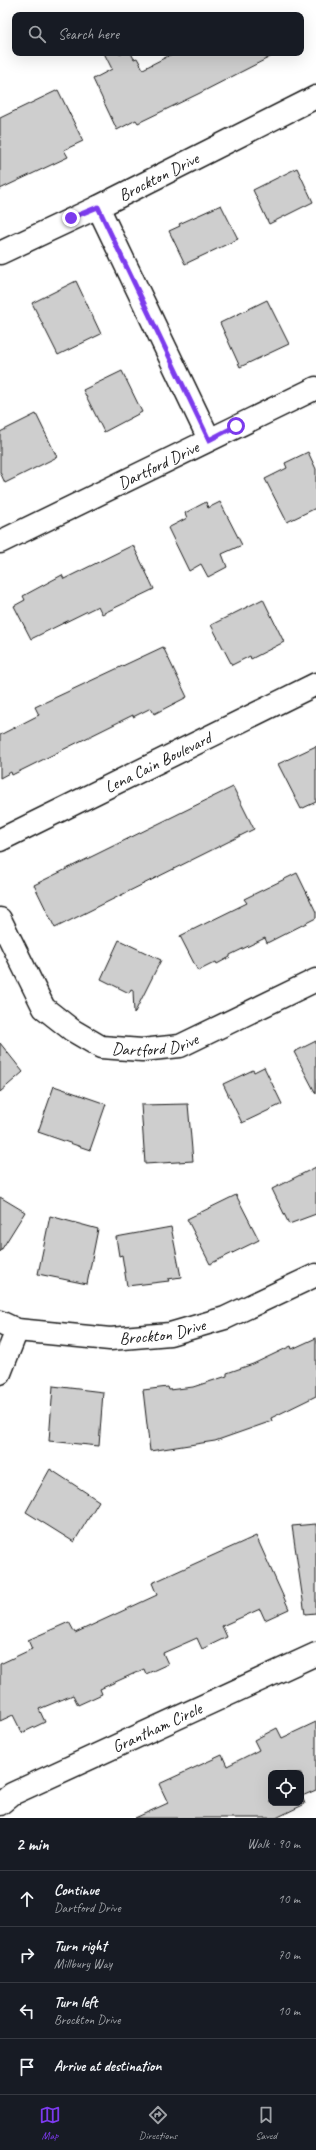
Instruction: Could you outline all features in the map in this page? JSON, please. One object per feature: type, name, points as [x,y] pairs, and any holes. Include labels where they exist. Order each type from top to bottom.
[{"type":"street","name":"Brockton Drive","points":[[0,253],[98,207],[316,97]]},
{"type":"street","points":[[98,207],[209,440]]},
{"type":"street","name":"Dartford Drive","points":[[0,542],[316,388]]},
{"type":"street","name":"Lena Cain Boulevard","points":[[0,840],[316,684]]},
{"type":"street","name":"Dartford Drive","points":[[0,919],[44,1008],[72,1030],[101,1047],[142,1050],[180,1046],[316,980]]},
{"type":"street","name":"Brockton Drive","points":[[9,1326],[110,1339],[170,1334],[225,1318],[316,1275]]},
{"type":"street","points":[[0,1373],[9,1326]]},
{"type":"street","name":"Grantham Circle","points":[[0,1804],[12,1794],[316,1654]]},
{"type":"building","points":[[106,56],[132,56],[134,59],[137,58],[143,69],[168,56],[272,56],[138,123],[136,120],[117,130],[93,79],[112,69]]},
{"type":"building","points":[[58,90],[83,141],[64,150],[68,157],[0,189],[0,118]]},
{"type":"building","points":[[297,168],[313,202],[269,224],[253,190]]},
{"type":"building","points":[[221,205],[238,239],[185,264],[169,231],[180,226],[179,224]]},
{"type":"building","points":[[76,281],[101,334],[58,355],[32,303]]},
{"type":"building","points":[[267,300],[289,344],[240,367],[220,323]]},
{"type":"building","points":[[122,371],[142,412],[104,432],[83,390]]},
{"type":"building","points":[[36,414],[57,457],[5,483],[0,472],[0,432]]},
{"type":"building","points":[[308,452],[316,469],[316,508],[287,522],[265,479],[287,468],[285,463]]},
{"type":"building","points":[[206,502],[208,508],[220,502],[242,545],[222,554],[227,567],[208,577],[201,564],[189,571],[168,528],[187,518],[185,513]]},
{"type":"building","points":[[133,545],[154,589],[102,614],[98,606],[31,639],[14,606],[25,600],[23,596],[62,575],[64,579]]},
{"type":"building","points":[[263,599],[284,642],[251,659],[250,656],[232,665],[211,625]]},
{"type":"building","points":[[163,647],[187,697],[154,714],[151,708],[133,717],[133,715],[12,775],[11,772],[0,778],[0,735],[39,715],[35,707]]},
{"type":"building","points":[[316,746],[316,802],[301,809],[278,764]]},
{"type":"building","points":[[233,787],[254,829],[55,928],[34,885]]},
{"type":"building","points":[[297,873],[316,912],[316,918],[267,943],[265,938],[230,955],[230,957],[217,964],[216,962],[198,971],[180,936],[247,903],[244,899]]},
{"type":"building","points":[[119,940],[161,960],[134,1014],[133,990],[131,989],[129,993],[101,979]]},
{"type":"building","points":[[316,1041],[316,1094],[294,1052]]},
{"type":"building","points":[[0,1043],[23,1072],[0,1092]]},
{"type":"building","points":[[264,1067],[282,1104],[242,1123],[223,1084],[253,1070],[254,1072]]},
{"type":"building","points":[[54,1086],[106,1104],[90,1150],[38,1132]]},
{"type":"building","points":[[188,1104],[193,1161],[145,1164],[141,1105]]},
{"type":"building","points":[[316,1167],[316,1214],[289,1224],[272,1189]]},
{"type":"building","points":[[236,1195],[259,1240],[210,1264],[187,1219]]},
{"type":"building","points":[[0,1197],[25,1212],[0,1252]]},
{"type":"building","points":[[50,1216],[98,1229],[87,1284],[38,1274]]},
{"type":"building","points":[[171,1227],[181,1277],[168,1279],[169,1281],[127,1286],[122,1255],[119,1256],[116,1237]]},
{"type":"building","points":[[316,1338],[316,1396],[271,1418],[272,1421],[215,1441],[150,1451],[143,1390],[168,1387],[169,1390],[193,1387],[227,1376],[227,1373],[253,1364],[291,1346],[292,1349]]},
{"type":"building","points":[[53,1386],[103,1392],[99,1446],[49,1441]]},
{"type":"building","points":[[50,1469],[99,1501],[74,1542],[26,1512]]},
{"type":"building","points":[[316,1524],[316,1613],[305,1614],[292,1526]]},
{"type":"building","points":[[256,1536],[289,1609],[265,1620],[260,1609],[222,1626],[227,1637],[202,1649],[197,1638],[163,1653],[168,1664],[146,1674],[144,1669],[100,1689],[102,1694],[78,1705],[73,1695],[39,1709],[45,1722],[22,1733],[13,1715],[0,1721],[0,1664],[32,1649],[28,1640],[69,1622],[75,1633],[157,1595],[152,1583]]},
{"type":"building","points":[[316,1722],[316,1790],[304,1795],[304,1770],[268,1770],[268,1806],[301,1806],[276,1818],[135,1818],[168,1803],[159,1784],[222,1755],[227,1766],[259,1750],[254,1740],[277,1728],[282,1738]]},
{"type":"route","points":[[71,218],[98,207],[209,440],[236,426]]}]
